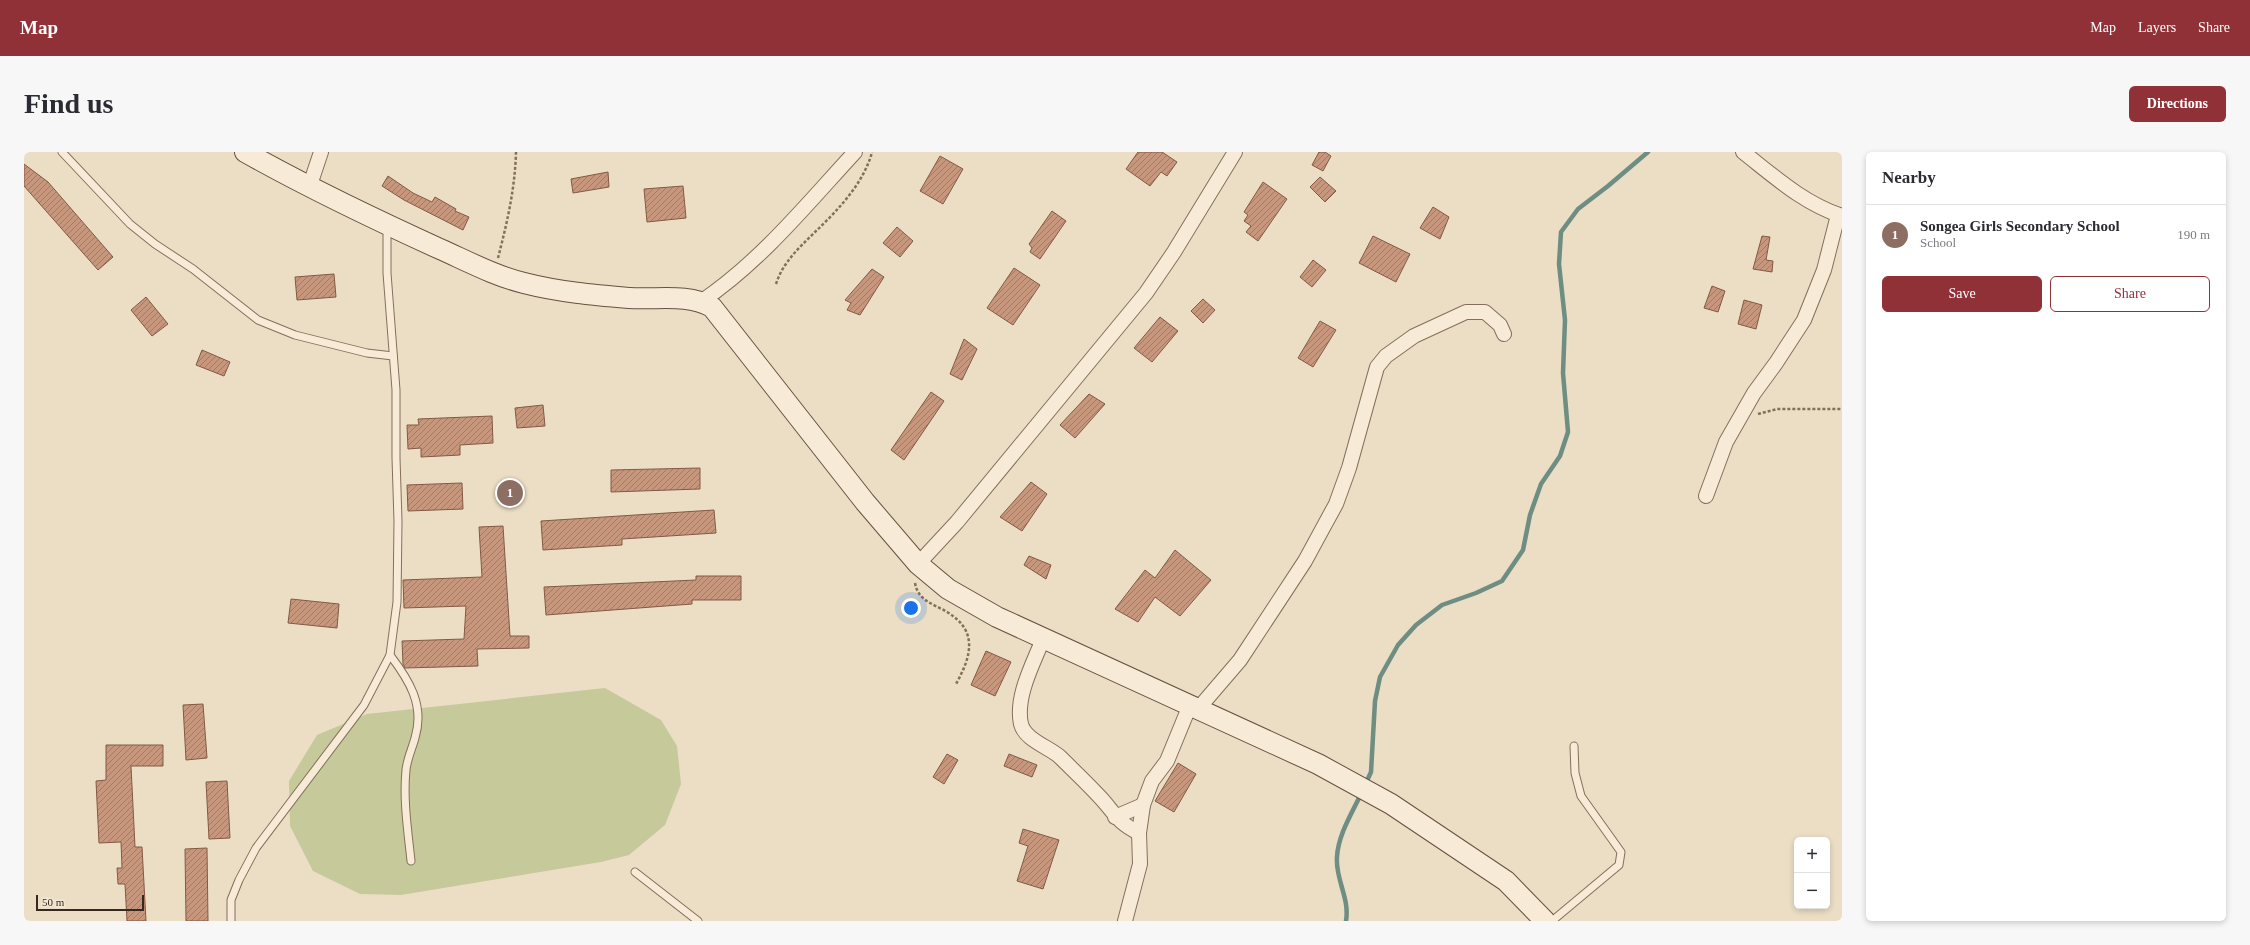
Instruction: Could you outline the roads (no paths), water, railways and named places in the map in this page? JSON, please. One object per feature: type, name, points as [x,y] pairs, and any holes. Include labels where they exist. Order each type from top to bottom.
[{"type":"street","points":[[245,152],[309,188],[387,225],[522,283],[561,291],[630,298],[688,298],[702,301],[712,307],[720,316],[870,508],[919,565],[948,589],[997,617],[1043,639],[1194,707],[1339,775],[1391,804],[1506,881],[1545,921]]},
{"type":"street","points":[[309,188],[321,152]]},
{"type":"street","points":[[702,301],[731,281],[785,228],[855,152]]},
{"type":"street","points":[[919,565],[957,522],[1146,293],[1174,252],[1235,152]]},
{"type":"street","points":[[1706,496],[1726,442],[1742,417],[1754,393],[1804,320],[1824,270],[1840,216],[1797,195],[1743,152]]},
{"type":"street","points":[[1125,921],[1140,864],[1139,833],[1143,805],[1152,781],[1167,761],[1194,707],[1240,660],[1305,561],[1336,504],[1349,468],[1377,367],[1386,356],[1414,336],[1466,312],[1485,312],[1500,325],[1504,334]]},
{"type":"street","points":[[1043,639],[1020,704],[1021,724],[1024,732],[1059,757],[1098,795],[1115,817],[1125,826],[1139,833]]},
{"type":"street","points":[[1115,817],[1143,805]]},
{"type":"lane","points":[[62,152],[130,224],[155,244],[194,269],[258,320],[295,336],[367,353],[393,356]]},
{"type":"lane","points":[[231,921],[231,900],[239,880],[256,848],[364,705],[390,655],[397,602],[398,521],[396,390],[387,273],[387,225]]},
{"type":"lane","points":[[390,655],[404,674],[416,698],[418,720],[407,764],[405,790],[411,861]]},
{"type":"lane","points":[[1552,921],[1618,865],[1622,856],[1621,852],[1581,796],[1575,773],[1574,746]]},
{"type":"lane","points":[[635,872],[698,921]]},
{"type":"waterway","points":[[1365,785],[1371,772],[1375,701],[1380,677],[1398,645],[1416,625],[1442,605],[1476,593],[1502,581],[1523,550],[1530,515],[1541,484],[1560,456],[1568,432],[1563,373],[1565,320],[1559,264],[1561,232],[1578,209],[1648,152]]},
{"type":"waterway","points":[[1346,921],[1346,904],[1338,873],[1337,857],[1340,841],[1346,824],[1361,794]]},
{"type":"place","name":"Songea Girls Secondary School","points":[[510,493]]}]
